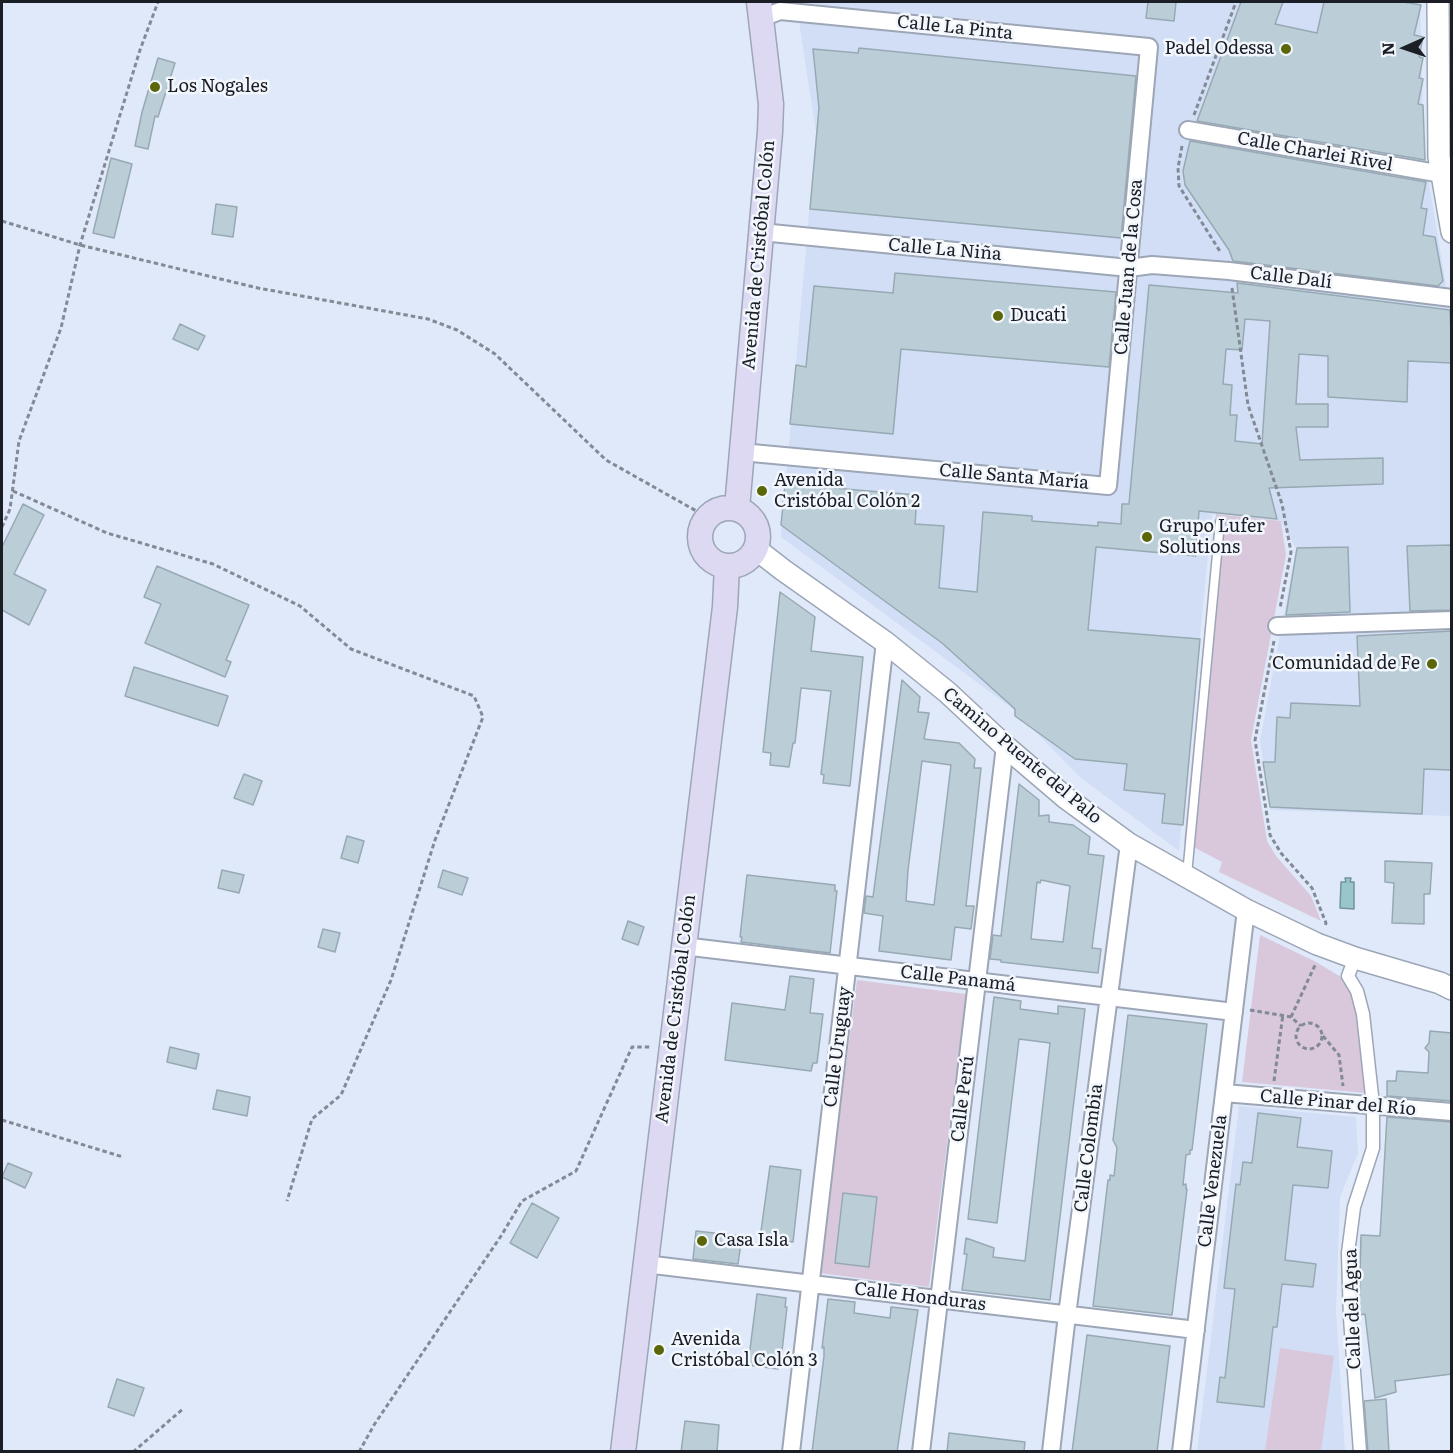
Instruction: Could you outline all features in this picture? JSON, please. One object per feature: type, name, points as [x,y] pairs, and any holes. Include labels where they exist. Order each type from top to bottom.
[{"type":"main road","name":"Avenida de Cristóbal Colón","points":[[737,508],[771,104],[761,10]]},
{"type":"main road","points":[[720,508],[737,508],[751,516],[759,532],[756,549],[746,562],[738,565],[727,566],[715,563],[704,551],[699,536],[707,517],[720,508]]},
{"type":"main road","name":"Avenida de Cristóbal Colón","points":[[623,1452],[725,607],[727,566]]},
{"type":"street","points":[[1437,2],[1445,85],[1439,157],[1452,232]]},
{"type":"street","name":"Calle La Pinta","points":[[761,10],[1149,47]]},
{"type":"street","name":"Calle Juan de la Cosa","points":[[1108,486],[1149,47]]},
{"type":"street","name":"Calle Charlei Rivel","points":[[1188,130],[1442,174]]},
{"type":"street","name":"Calle La Niña","points":[[761,232],[1129,268]]},
{"type":"street","name":"Calle Dalí","points":[[1129,268],[1152,265],[1229,271],[1452,298]]},
{"type":"street","name":"Calle Santa María","points":[[741,452],[1108,486]]},
{"type":"street","name":"Camino Puente del Palo","points":[[756,549],[885,642],[947,692],[1066,798],[1129,844],[1318,951],[1355,958],[1448,984]]},
{"type":"street","points":[[1277,626],[1452,620]]},
{"type":"street","name":"Calle Uruguay","points":[[791,1452],[885,642]]},
{"type":"street","name":"Calle Perú","points":[[921,1452],[1005,746]]},
{"type":"street","name":"Calle Colombia","points":[[1051,1452],[1129,844]]},
{"type":"street","name":"Calle Venezuela","points":[[1181,1452],[1224,1093],[1242,1011],[1246,909]]},
{"type":"street","name":"Calle Panamá","points":[[683,946],[977,982],[1242,1011]]},
{"type":"street","name":"Calle del Agua","points":[[1355,958],[1348,976],[1357,992],[1363,1014],[1373,1105],[1373,1148],[1354,1207],[1348,1253],[1350,1318],[1360,1452]]},
{"type":"street","name":"Calle Pinar del Río","points":[[1224,1093],[1452,1112]]},
{"type":"street","name":"Calle Honduras","points":[[645,1263],[1196,1330]]},
{"type":"lane","points":[[1186,878],[1220,522]]},
{"type":"path","points":[[2,527],[10,509],[19,441],[61,328],[80,245],[140,50],[158,2]]},
{"type":"path","points":[[1236,2],[1188,130],[1180,153],[1178,168],[1179,186],[1224,257],[1229,271],[1248,405],[1282,504],[1291,552],[1255,740],[1270,835],[1281,853],[1312,888],[1326,923],[1318,951],[1291,1017]]},
{"type":"path","points":[[2,221],[80,245],[258,288],[428,319],[457,330],[495,354],[606,460],[707,517]]},
{"type":"path","points":[[12,491],[107,533],[213,564],[300,606],[351,649],[474,696],[483,717],[435,840],[391,980],[341,1095],[312,1119],[287,1201]]},
{"type":"path","points":[[1242,1011],[1283,1014],[1291,1017],[1301,1026]]},
{"type":"path","points":[[1273,1087],[1283,1014]]},
{"type":"path","points":[[1323,1036],[1320,1044],[1308,1049],[1300,1045],[1296,1038],[1301,1026],[1313,1023],[1320,1028],[1323,1036],[1339,1055],[1344,1091]]},
{"type":"path","points":[[359,1452],[374,1425],[522,1201],[576,1171],[632,1047],[671,1047]]},
{"type":"path","points":[[2,1120],[123,1157]]},
{"type":"path","points":[[134,1452],[184,1408]]},
{"type":"shaded area","points":[[796,2],[1420,2],[1424,153],[1452,322],[1451,816],[1271,810],[1260,741],[1296,549],[1281,521],[1212,514],[1179,851],[1081,778],[1013,709],[781,537],[816,132]]},
{"type":"shaded area","points":[[1216,514],[1281,521],[1286,555],[1251,740],[1267,841],[1276,856],[1311,896],[1321,921],[1219,872],[1222,862],[1184,842]]},
{"type":"shaded area","points":[[1345,878],[1351,878],[1350,882],[1354,882],[1354,909],[1340,908],[1341,882],[1346,882]]},
{"type":"shaded area","points":[[1260,935],[1316,962],[1346,980],[1355,997],[1366,1093],[1242,1082]]},
{"type":"shaded area","points":[[857,980],[966,994],[929,1287],[819,1273]]},
{"type":"shaded area","points":[[1239,1106],[1356,1117],[1358,1153],[1340,1197],[1336,1310],[1345,1451],[1197,1452]]},
{"type":"shaded area","points":[[1280,1348],[1334,1356],[1321,1451],[1265,1451]]},
{"type":"building","points":[[1148,2],[1176,2],[1174,21],[1146,18]]},
{"type":"building","points":[[1241,2],[1283,2],[1275,24],[1317,33],[1324,2],[1403,2],[1421,5],[1414,35],[1423,37],[1419,57],[1423,58],[1419,78],[1423,79],[1418,104],[1423,105],[1425,160],[1197,121]]},
{"type":"building","points":[[859,48],[1136,76],[1121,238],[810,209],[819,108],[813,49],[858,53]]},
{"type":"building","points":[[158,58],[175,63],[158,117],[155,116],[148,149],[135,146],[142,112]]},
{"type":"building","points":[[1190,141],[1426,182],[1421,208],[1427,209],[1423,235],[1435,237],[1443,281],[1438,286],[1233,261],[1229,250],[1185,185],[1183,171]]},
{"type":"building","points":[[111,158],[132,164],[114,238],[93,233]]},
{"type":"building","points":[[216,204],[237,207],[233,237],[212,234]]},
{"type":"building","points":[[895,273],[1116,292],[1109,367],[901,349],[893,434],[790,424],[796,365],[806,367],[814,286],[893,293]]},
{"type":"building","points":[[1237,283],[1450,310],[1452,363],[1408,361],[1407,402],[1328,397],[1328,356],[1299,354],[1296,404],[1328,404],[1328,427],[1296,427],[1300,460],[1383,458],[1383,484],[1269,488],[1277,519],[1199,511],[1196,556],[1096,547],[1088,630],[1200,639],[1183,825],[1162,823],[1165,794],[1124,790],[1127,764],[1075,759],[1015,716],[1015,709],[942,643],[781,525],[785,484],[917,495],[915,524],[944,526],[939,588],[977,592],[983,512],[1032,516],[1032,521],[1098,526],[1098,522],[1121,524],[1122,504],[1129,504],[1149,285],[1238,293]],"holes":[[[1245,319],[1270,321],[1262,444],[1235,441],[1237,415],[1230,415],[1232,385],[1223,384],[1226,349],[1242,350]]]},
{"type":"building","points":[[180,324],[205,336],[198,350],[173,339]]},
{"type":"building","points":[[23,504],[44,515],[14,574],[46,590],[29,625],[2,610],[2,547]]},
{"type":"building","points":[[1452,545],[1452,610],[1410,611],[1407,546]]},
{"type":"building","points":[[1348,547],[1350,612],[1286,615],[1297,548]]},
{"type":"building","points":[[157,566],[249,605],[226,660],[231,662],[225,677],[145,643],[161,604],[144,597]]},
{"type":"building","points":[[780,592],[815,617],[811,651],[863,657],[850,786],[823,783],[824,775],[821,774],[831,691],[801,688],[795,743],[793,743],[789,767],[770,765],[771,753],[763,752]]},
{"type":"building","points":[[1452,631],[1451,770],[1424,769],[1422,814],[1270,807],[1263,762],[1275,762],[1277,717],[1290,718],[1291,703],[1360,706],[1357,636]]},
{"type":"building","points":[[134,667],[228,696],[218,726],[125,696]]},
{"type":"building","points":[[902,680],[920,697],[918,712],[929,713],[924,739],[959,743],[975,759],[974,768],[981,768],[966,906],[974,906],[971,929],[955,927],[951,960],[879,951],[883,916],[864,913],[866,896],[873,897]],"holes":[[[922,761],[951,765],[934,905],[906,901]]]},
{"type":"building","points":[[244,774],[262,781],[253,805],[234,798]]},
{"type":"building","points":[[1019,784],[1039,800],[1039,816],[1049,815],[1049,822],[1073,825],[1090,837],[1088,854],[1104,856],[1092,948],[1101,949],[1098,973],[990,959],[993,935],[1001,936]],"holes":[[[1041,880],[1070,886],[1063,942],[1031,939],[1037,882],[1040,883]]]},
{"type":"building","points":[[347,836],[364,841],[358,863],[341,858]]},
{"type":"building","points":[[1385,861],[1432,863],[1430,894],[1424,894],[1424,924],[1392,923],[1394,883],[1385,882]]},
{"type":"building","points":[[222,870],[244,875],[239,893],[218,888]]},
{"type":"building","points":[[443,870],[468,878],[462,895],[438,887]]},
{"type":"building","points":[[747,875],[835,885],[835,891],[837,891],[830,953],[741,942]]},
{"type":"building","points":[[628,921],[644,927],[638,945],[622,939]]},
{"type":"building","points":[[323,929],[340,933],[335,952],[318,947]]},
{"type":"building","points":[[790,976],[814,979],[810,1013],[823,1014],[817,1063],[813,1063],[811,1071],[725,1060],[732,1003],[785,1010]]},
{"type":"building","points":[[994,997],[1021,1001],[1020,1009],[1058,1014],[1058,1006],[1085,1009],[1050,1300],[962,1290],[967,1254],[964,1254],[966,1238],[994,1248],[993,1257],[1025,1261],[1050,1043],[1019,1039],[997,1223],[968,1219]]},
{"type":"building","points":[[1128,1015],[1207,1024],[1192,1150],[1186,1155],[1183,1185],[1186,1184],[1187,1189],[1172,1315],[1093,1306],[1108,1180],[1110,1180],[1110,1175],[1114,1176],[1117,1148],[1113,1140]]},
{"type":"building","points":[[1430,1031],[1452,1033],[1452,1101],[1387,1096],[1387,1081],[1396,1081],[1397,1071],[1428,1073],[1429,1052],[1425,1048],[1429,1043]]},
{"type":"building","points":[[170,1047],[199,1054],[196,1069],[167,1062]]},
{"type":"building","points":[[217,1090],[250,1097],[247,1116],[213,1109]]},
{"type":"building","points":[[1258,1113],[1301,1118],[1297,1147],[1332,1151],[1328,1188],[1293,1185],[1285,1260],[1316,1264],[1313,1287],[1282,1284],[1277,1327],[1273,1327],[1264,1407],[1217,1402],[1220,1377],[1225,1378],[1235,1289],[1224,1288],[1236,1184],[1240,1185],[1243,1162],[1252,1163]]},
{"type":"building","points":[[1387,1117],[1452,1122],[1452,1374],[1395,1381],[1396,1392],[1375,1398],[1365,1314],[1359,1315],[1361,1235],[1380,1236]]},
{"type":"building","points":[[8,1163],[32,1173],[25,1188],[2,1177]]},
{"type":"building","points":[[770,1166],[801,1170],[793,1242],[760,1238]]},
{"type":"building","points":[[843,1193],[877,1197],[869,1267],[835,1263]]},
{"type":"building","points":[[532,1203],[559,1218],[537,1258],[510,1243]]},
{"type":"building","points":[[696,1231],[742,1236],[738,1264],[693,1259]]},
{"type":"building","points":[[757,1294],[786,1298],[785,1307],[787,1307],[778,1369],[748,1365]]},
{"type":"building","points":[[828,1299],[855,1302],[854,1313],[890,1318],[891,1307],[918,1310],[897,1452],[812,1452],[824,1356],[824,1347],[822,1348]]},
{"type":"building","points":[[1087,1335],[1170,1346],[1157,1452],[1072,1452]]},
{"type":"building","points":[[117,1379],[144,1388],[134,1416],[108,1407]]},
{"type":"building","points":[[1386,1399],[1389,1452],[1368,1452],[1364,1401]]},
{"type":"building","points":[[685,1421],[719,1425],[717,1452],[681,1452]]},
{"type":"building","points":[[949,1433],[1025,1442],[1024,1452],[947,1452]]},
{"type":"place","name":"Padel Odessa","points":[[1286,49]]},
{"type":"place","name":"Los Nogales","points":[[155,87]]},
{"type":"place","name":"Ducati","points":[[998,316]]},
{"type":"place","name":"Avenida Cristóbal Colón 2","points":[[762,491]]},
{"type":"place","name":"Grupo Lufer Solutions","points":[[1147,537]]},
{"type":"place","name":"Comunidad de Fe","points":[[1432,664]]},
{"type":"place","name":"Casa Isla","points":[[702,1241]]},
{"type":"place","name":"Avenida Cristóbal Colón 3","points":[[659,1350]]}]
